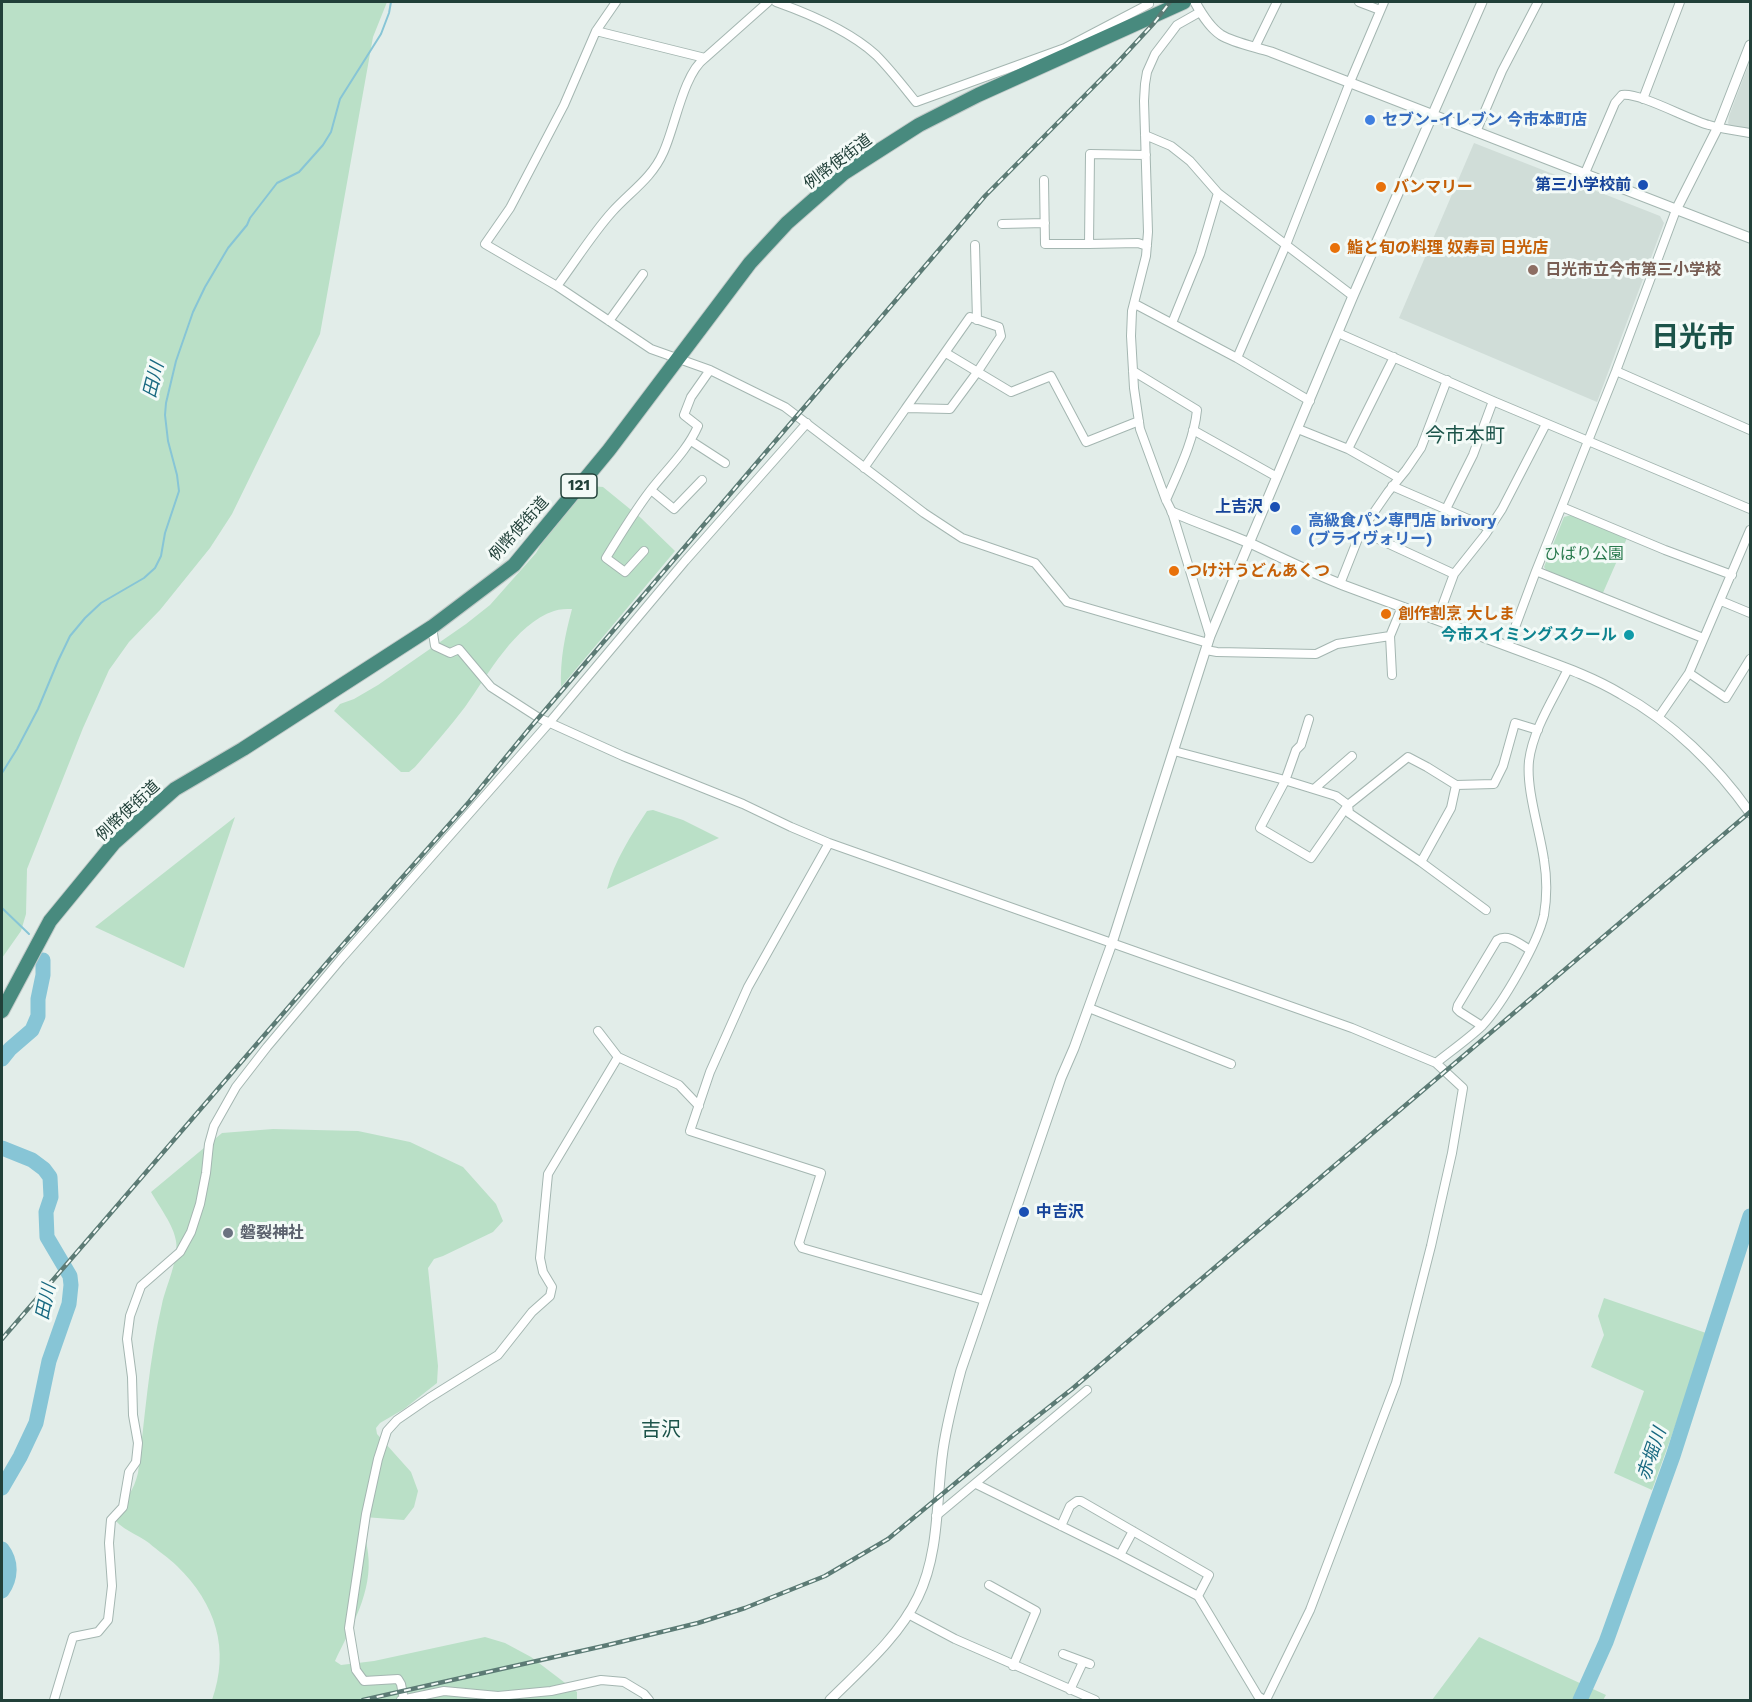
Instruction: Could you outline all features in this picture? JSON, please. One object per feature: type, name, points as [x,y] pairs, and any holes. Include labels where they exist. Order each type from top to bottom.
[{"type":"highway","name":"例幣使街道","points":[[2,1011],[50,921],[114,843],[175,789],[243,749],[432,627],[514,564],[609,450],[750,263],[787,223],[844,173],[919,125],[1152,6],[1184,2]]},
{"type":"street","points":[[616,2],[596,31],[564,105],[515,198],[485,244],[558,286],[651,349],[710,370],[785,407],[924,513],[962,538],[1035,563],[1067,602],[1208,643],[1229,652],[1316,654],[1336,644],[1390,636]]},
{"type":"street","points":[[558,286],[612,212],[654,171],[664,152],[682,96],[698,62],[768,2]]},
{"type":"street","points":[[776,2],[801,11],[844,33],[874,54],[915,102],[1065,48],[1152,6]]},
{"type":"street","points":[[1195,2],[1212,27],[1222,35],[1350,82],[1750,238]]},
{"type":"street","points":[[1255,47],[1277,2]]},
{"type":"street","points":[[1359,2],[1380,10]]},
{"type":"street","points":[[1237,358],[1286,245],[1384,2]]},
{"type":"street","points":[[830,1701],[884,1646],[918,1598],[925,1580],[934,1538],[943,1449],[961,1370],[1061,1078],[1112,943],[1208,643],[1353,296],[1482,2]]},
{"type":"street","points":[[1476,132],[1502,71],[1538,2]]},
{"type":"street","points":[[1643,99],[1680,2]]},
{"type":"street","points":[[1200,12],[1177,26],[1155,54],[1147,72],[1144,101],[1149,209],[1147,246],[1132,311],[1131,336],[1140,429],[1172,512],[1208,643]]},
{"type":"street","points":[[596,31],[705,58]]},
{"type":"street","points":[[1508,646],[1616,371],[1676,210],[1718,127],[1750,45]]},
{"type":"street","points":[[1585,173],[1615,103],[1626,94],[1710,126],[1750,133]]},
{"type":"street","points":[[1145,135],[1171,146],[1190,161],[1218,193],[1353,296]]},
{"type":"street","points":[[1089,244],[1090,154],[1146,155]]},
{"type":"street","points":[[1044,180],[1045,244],[1138,243],[1147,246]]},
{"type":"street","points":[[1172,323],[1200,254],[1218,193]]},
{"type":"street","points":[[1002,224],[1045,223]]},
{"type":"street","points":[[975,245],[977,320]]},
{"type":"street","points":[[609,321],[643,274]]},
{"type":"street","points":[[1135,304],[1237,358],[1310,401]]},
{"type":"street","points":[[864,468],[906,408],[946,353],[970,317],[999,327],[1001,336],[950,409],[906,408]]},
{"type":"street","points":[[1338,333],[1493,402],[1750,509]]},
{"type":"street","points":[[946,353],[1011,392],[1052,376],[1086,442],[1139,421]]},
{"type":"street","points":[[1348,449],[1394,357]]},
{"type":"street","points":[[645,551],[625,572],[606,558],[629,519],[692,441],[698,426],[684,415],[691,397],[710,370]]},
{"type":"street","points":[[1133,371],[1197,410],[1196,422],[1166,500]]},
{"type":"street","points":[[1616,371],[1750,430]]},
{"type":"street","points":[[1340,584],[1361,531],[1421,448],[1447,380]]},
{"type":"street","points":[[1446,509],[1473,455],[1493,402]]},
{"type":"street","points":[[55,1700],[73,1636],[98,1632],[108,1620],[112,1586],[109,1543],[111,1520],[123,1506],[129,1472],[136,1462],[138,1443],[133,1415],[132,1377],[127,1339],[130,1316],[141,1286],[180,1252],[191,1232],[200,1204],[214,1126],[236,1087],[340,959],[549,723],[677,570],[807,423]]},
{"type":"street","points":[[1437,620],[1454,574],[1490,528],[1519,478],[1546,424]]},
{"type":"street","points":[[1298,429],[1348,449],[1399,478]]},
{"type":"street","points":[[1193,430],[1277,477]]},
{"type":"street","points":[[692,441],[725,463]]},
{"type":"street","points":[[651,490],[674,509],[702,480]]},
{"type":"street","points":[[1392,486],[1490,528]]},
{"type":"street","points":[[1562,507],[1732,575]]},
{"type":"street","points":[[1172,512],[1340,584],[1594,679],[1658,718],[1723,777],[1750,813]]},
{"type":"street","points":[[1658,718],[1689,673],[1750,530]]},
{"type":"street","points":[[1361,531],[1454,574]]},
{"type":"street","points":[[1536,571],[1703,638]]},
{"type":"street","points":[[1720,601],[1750,613]]},
{"type":"street","points":[[1392,675],[1390,636],[1402,607]]},
{"type":"street","points":[[432,627],[435,646],[450,653],[459,649],[491,687],[549,723],[830,843],[1352,1028],[1436,1063],[1463,1088],[1449,1164],[1396,1383],[1310,1610],[1265,1701],[1258,1696],[1198,1596],[976,1484]]},
{"type":"street","points":[[1689,673],[1726,698],[1750,659]]},
{"type":"street","points":[[1436,1063],[1482,1026],[1498,1006],[1535,940],[1543,916],[1546,889],[1530,776],[1530,760],[1538,730],[1568,669]]},
{"type":"street","points":[[1309,719],[1301,745],[1296,750],[1285,781],[1260,828],[1311,858],[1348,805],[1408,757],[1455,786],[1494,784],[1503,766],[1515,723],[1538,730]]},
{"type":"street","points":[[1174,751],[1336,796],[1348,805],[1349,813],[1486,910]]},
{"type":"street","points":[[1314,789],[1352,756]]},
{"type":"street","points":[[1420,862],[1451,808],[1455,786]]},
{"type":"street","points":[[830,843],[748,987],[710,1072],[690,1131],[821,1173],[799,1243],[802,1248],[984,1300]]},
{"type":"street","points":[[1482,1026],[1460,1012],[1458,1005],[1497,940],[1508,938],[1530,950]]},
{"type":"street","points":[[1089,1008],[1231,1064]]},
{"type":"street","points":[[597,1031],[618,1057],[679,1086],[699,1106]]},
{"type":"street","points":[[618,1057],[548,1174],[540,1258],[543,1272],[552,1287],[550,1296],[532,1312],[498,1355],[429,1398],[397,1420],[387,1431],[378,1459],[366,1514],[348,1628],[356,1670],[364,1681],[398,1679],[403,1700],[444,1690],[498,1696],[551,1691],[601,1680],[624,1682],[644,1694],[649,1701]]},
{"type":"street","points":[[936,1516],[1087,1390]]},
{"type":"street","points":[[1061,1526],[1070,1506],[1077,1501],[1082,1501],[1209,1575],[1198,1596]]},
{"type":"street","points":[[1120,1555],[1133,1531]]},
{"type":"street","points":[[989,1586],[1036,1611],[1013,1666]]},
{"type":"street","points":[[908,1614],[1013,1666],[1095,1701]]},
{"type":"street","points":[[1063,1654],[1087,1663],[1070,1690]]},
{"type":"shaded area","points":[[1750,61],[1750,129],[1731,127],[1728,123],[1729,116]]},
{"type":"shaded area","name":"日光市立今市第三小学校","points":[[1474,143],[1660,216],[1664,223],[1597,402],[1399,318]]},
{"type":"green space","points":[[2,2],[387,2],[373,37],[320,334],[232,514],[210,548],[160,610],[129,642],[109,670],[83,728],[27,869],[26,914],[21,931],[2,958]]},
{"type":"green space","points":[[580,485],[603,487],[641,518],[675,551],[561,687],[561,667],[572,609],[554,611],[527,627],[503,652],[465,707],[415,767],[409,772],[401,772],[334,711],[340,704],[378,685],[490,605],[536,553],[562,509]]},
{"type":"green space","name":"ひばり公園","points":[[1571,515],[1627,538],[1602,595],[1547,571],[1544,567],[1564,517]]},
{"type":"green space","points":[[653,810],[683,820],[719,838],[607,889],[629,839],[647,811]]},
{"type":"green space","points":[[235,817],[184,968],[95,927]]},
{"type":"green space","points":[[273,1129],[358,1131],[410,1142],[463,1167],[496,1204],[503,1221],[493,1232],[434,1259],[428,1268],[438,1366],[437,1383],[376,1428],[377,1434],[411,1472],[418,1491],[414,1507],[404,1520],[364,1517],[361,1520],[368,1553],[367,1582],[354,1622],[335,1661],[341,1665],[374,1661],[485,1637],[505,1643],[531,1657],[577,1692],[577,1700],[212,1700],[220,1663],[216,1628],[210,1612],[190,1581],[174,1563],[115,1521],[112,1516],[130,1493],[138,1473],[154,1346],[162,1304],[176,1256],[176,1241],[172,1229],[151,1192],[222,1133]]},
{"type":"green space","points":[[1604,1298],[1706,1333],[1689,1388],[1652,1490],[1614,1473],[1644,1391],[1591,1367],[1604,1335],[1598,1316]]},
{"type":"green space","points":[[1479,1637],[1606,1695],[1603,1700],[1432,1700]]},
{"type":"waterway","name":"田川","points":[[2,773],[38,709],[70,636],[101,603],[144,578],[155,568],[161,556],[165,533],[179,491],[168,441],[166,403],[176,361],[193,312],[228,248],[277,183],[299,172],[323,145],[331,132],[340,99],[381,34],[391,2]]},
{"type":"waterway","name":"田川","points":[[2,908],[29,934]]},
{"type":"waterway","name":"田川","points":[[2,1059],[32,1030],[38,1016],[43,960]]},
{"type":"waterway","name":"田川","points":[[2,1148],[32,1160],[50,1177],[51,1197],[46,1212],[47,1237],[70,1276],[71,1285],[69,1304],[49,1361],[36,1423],[2,1488]]},
{"type":"waterway","name":"赤堀川","points":[[1580,1700],[1606,1642],[1673,1456],[1750,1216]]},
{"type":"waterway","name":"田川","points":[[2,1549],[9,1565],[7,1581],[2,1591]]},
{"type":"railway","points":[[2,1339],[469,802],[985,196],[1118,62],[1170,2]]},
{"type":"railway","points":[[363,1700],[698,1623],[745,1608],[825,1576],[888,1539],[1072,1389],[1750,812]]},
{"type":"place","name":"セブン-イレブン 今市本町店","points":[[1370,120]]},
{"type":"place","name":"第三小学校前","points":[[1643,185]]},
{"type":"place","name":"バンマリー","points":[[1381,187]]},
{"type":"place","name":"鮨と旬の料理 奴寿司 日光店","points":[[1335,248]]},
{"type":"place","name":"日光市立今市第三小学校","points":[[1533,270]]},
{"type":"place","name":"上吉沢","points":[[1275,507]]},
{"type":"place","name":"高級食パン専門店 brivory (ブライヴォリー)","points":[[1296,530]]},
{"type":"place","name":"つけ汁うどんあくつ","points":[[1174,571]]},
{"type":"place","name":"創作割烹 大しま","points":[[1386,614]]},
{"type":"place","name":"今市スイミングスクール","points":[[1629,635]]},
{"type":"place","name":"中吉沢","points":[[1024,1212]]},
{"type":"place","name":"磐裂神社","points":[[228,1233]]},
{"type":"district","name":"日光市","points":[[1693,338]]},
{"type":"district","name":"今市本町","points":[[1465,436]]},
{"type":"district","name":"吉沢","points":[[661,1430]]}]
